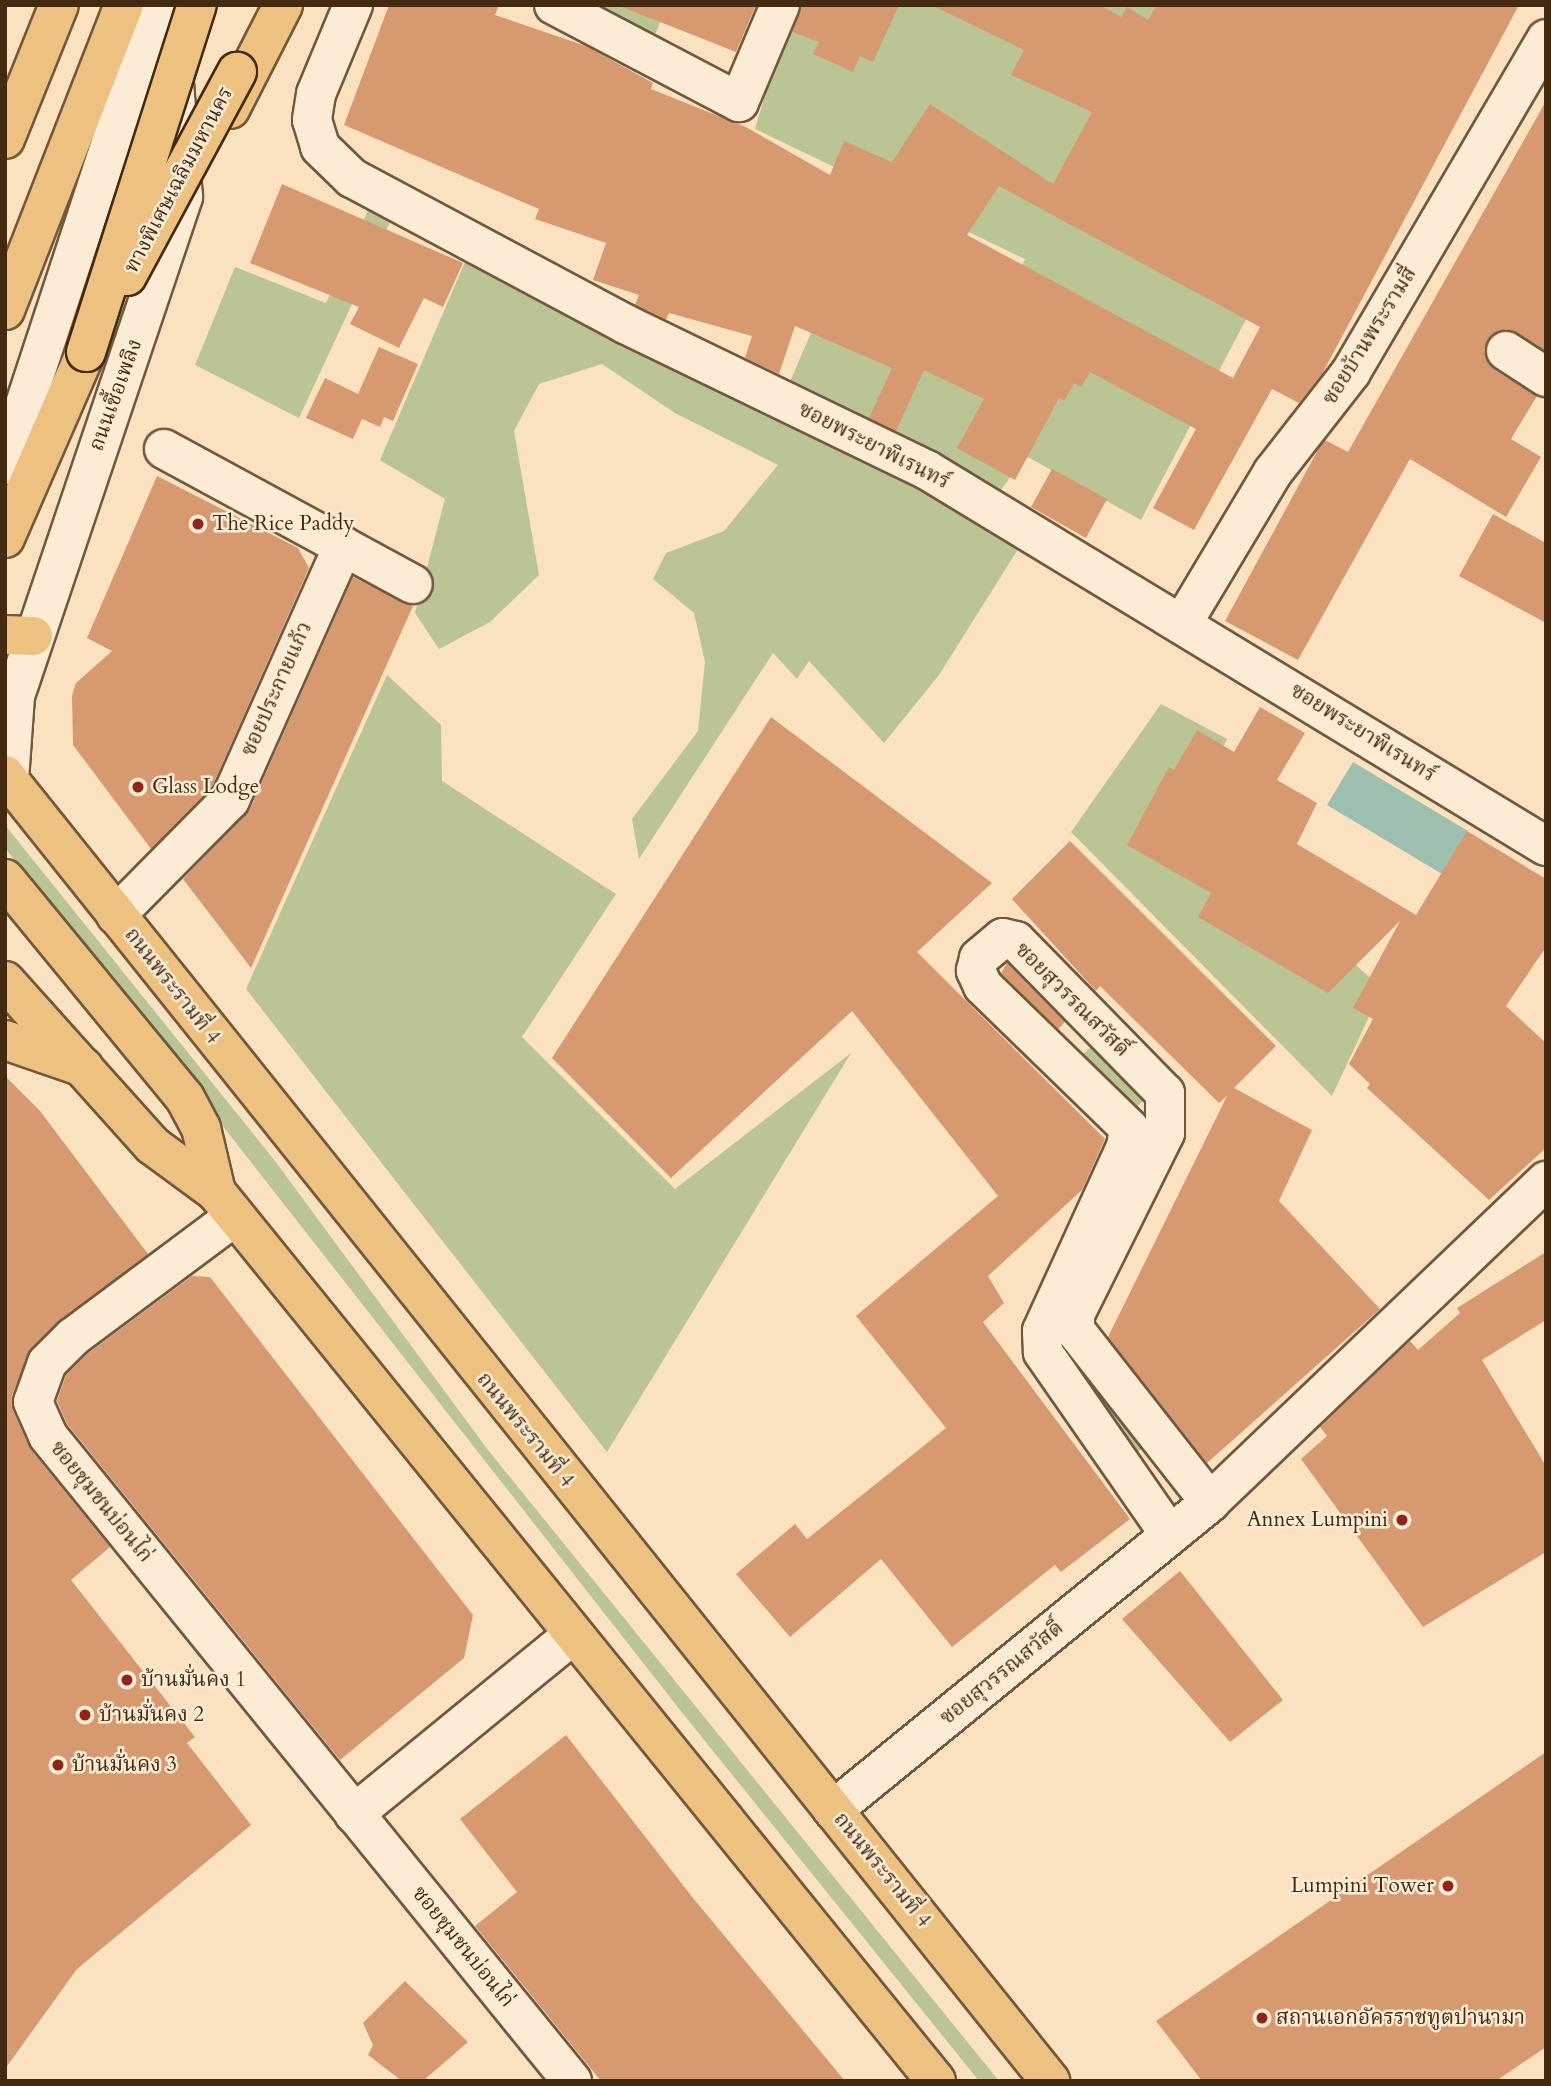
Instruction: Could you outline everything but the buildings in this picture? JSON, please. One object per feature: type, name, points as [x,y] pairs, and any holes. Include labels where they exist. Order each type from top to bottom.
[{"type":"main road","points":[[5,139],[59,5]]},
{"type":"main road","points":[[5,310],[124,5]]},
{"type":"main road","name":"ทางพิเศษเฉลิมมหานคร","points":[[86,352],[197,5]]},
{"type":"main road","name":"ทางพิเศษเฉลิมมหานคร","points":[[5,538],[86,352],[237,72],[265,5]]},
{"type":"main road","points":[[183,197],[283,5]]},
{"type":"main road","name":"ถนนพระรามที่ 4","points":[[7,777],[1050,2081]]},
{"type":"main road","points":[[5,879],[185,1098],[201,1128],[225,1204]]},
{"type":"main road","points":[[5,981],[152,1145],[225,1204],[936,2081]]},
{"type":"main road","points":[[5,1040],[83,1067]]},
{"type":"street","points":[[5,464],[156,5]]},
{"type":"street","name":"ถนนเชื้อเพลิง","points":[[7,777],[19,636],[183,197],[168,5]]},
{"type":"street","name":"ซอยพระยาพิเรนทร์","points":[[353,5],[316,94],[312,120],[320,147],[352,178],[643,334],[927,470],[1546,846]]},
{"type":"street","points":[[554,5],[739,102],[780,5]]},
{"type":"street","name":"ซอยบ้านพระรามสี่","points":[[1182,624],[1273,472],[1351,372],[1546,39]]},
{"type":"street","points":[[1506,351],[1546,377]]},
{"type":"street","points":[[164,449],[413,584]]},
{"type":"street","name":"ซอยประกายแก้ว","points":[[116,915],[230,800],[343,546]]},
{"type":"street","name":"ซอยสุวรรณสวัสดิ์","points":[[1129,1128],[983,986],[976,971],[990,944],[1003,937],[1016,941],[1165,1093],[1169,1112]]},
{"type":"street","points":[[1058,1057],[1093,1019]]},
{"type":"street","points":[[1060,1323],[1126,1147],[1129,1128],[1169,1112]]},
{"type":"street","points":[[1169,1112],[1043,1352],[1170,1535]]},
{"type":"street","name":"ซอยสุวรรณสวัสดิ์","points":[[833,1810],[1210,1502],[1546,1181]]},
{"type":"street","name":"ซอยชุมชนบ่อนไก่","points":[[225,1204],[47,1363],[33,1402],[48,1436],[572,2081]]},
{"type":"street","points":[[1060,1323],[1083,1342],[1210,1502]]},
{"type":"street","points":[[354,1814],[573,1635]]},
{"type":"green space","points":[[593,5],[667,5],[655,35]]},
{"type":"green space","points":[[792,5],[1169,5],[1253,306],[1141,520],[1026,456],[998,494],[786,391],[832,284],[987,336],[1025,259],[755,129]]},
{"type":"green space","points":[[369,208],[391,220],[299,418],[195,365],[235,267],[326,303]]},
{"type":"green space","points":[[465,262],[739,403],[899,475],[1020,546],[939,675],[884,743],[809,661],[797,679],[773,653],[639,859],[632,819],[698,731],[705,662],[694,613],[653,579],[666,553],[724,531],[778,465],[675,413],[602,364],[539,384],[514,431],[539,575],[490,622],[439,649],[415,613],[445,499],[380,460]]},
{"type":"green space","points":[[387,675],[441,725],[442,781],[616,894],[522,1037],[675,1189],[851,1053],[607,1452],[246,989]]},
{"type":"green space","points":[[1161,704],[1227,739],[1191,812],[1382,989],[1332,1096],[1071,832]]},
{"type":"green space","points":[[5,825],[275,1161],[488,1450],[999,2081],[979,2081],[680,1710],[5,848]]},
{"type":"green space","points":[[1094,1044],[1145,1099],[1132,1111],[1081,1056]]},
{"type":"green space","points":[[1067,1336],[1149,1443],[1131,1457],[1049,1349]]},
{"type":"shaded area","points":[[1353,762],[1468,831],[1442,874],[1327,805]]},
{"type":"place","name":"The Rice Paddy","points":[[198,524]]},
{"type":"place","name":"Glass Lodge","points":[[138,787]]},
{"type":"place","name":"Annex Lumpini","points":[[1402,1520]]},
{"type":"place","name":"บ้านมั่นคง 1","points":[[127,1680]]},
{"type":"place","name":"บ้านมั่นคง 2","points":[[85,1715]]},
{"type":"place","name":"บ้านมั่นคง 3","points":[[58,1765]]},
{"type":"place","name":"Lumpini Tower","points":[[1448,1886]]},
{"type":"place","name":"สถานเอกอัครราชทูตปานามา","points":[[1262,2018]]}]
